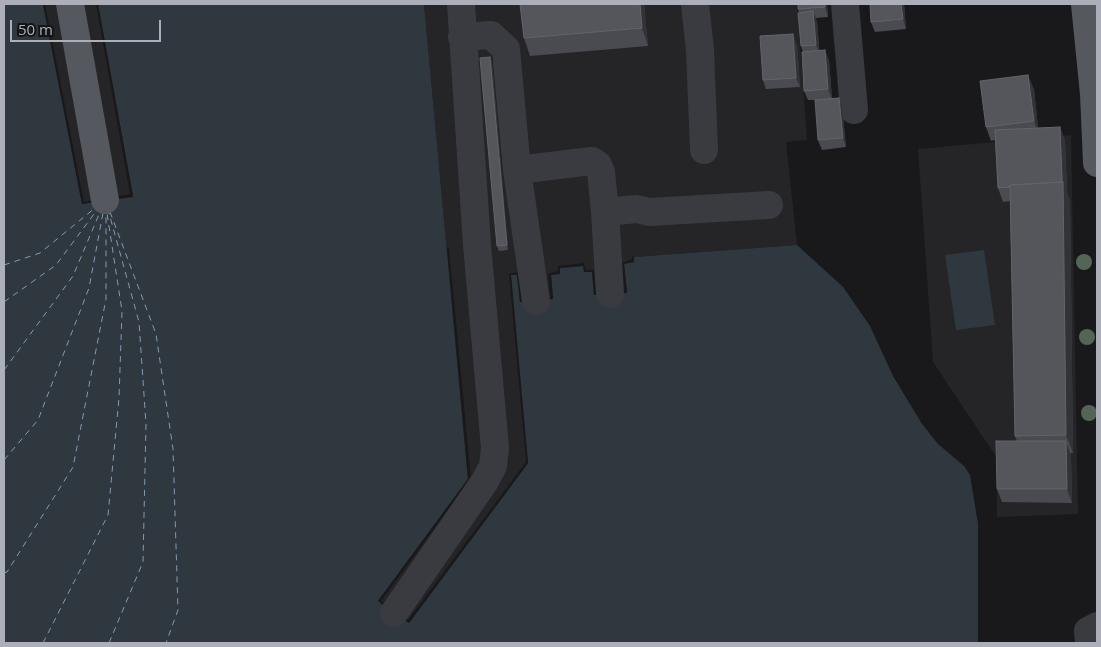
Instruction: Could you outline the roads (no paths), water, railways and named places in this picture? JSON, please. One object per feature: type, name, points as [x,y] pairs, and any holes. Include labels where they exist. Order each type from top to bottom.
[{"type":"main road","points":[[70,4],[106,200]]},
{"type":"main road","points":[[1085,4],[1096,94],[1097,163]]},
{"type":"street","points":[[394,613],[485,481],[493,466],[495,448],[462,37],[461,4]]},
{"type":"street","points":[[695,4],[700,50],[704,150]]},
{"type":"street","points":[[845,4],[854,110]]},
{"type":"street","points":[[462,37],[491,36],[506,48],[517,170],[534,288]]},
{"type":"street","points":[[517,170],[592,161],[598,166],[601,172],[605,212],[610,294]]},
{"type":"street","points":[[605,212],[637,209],[649,212],[769,205]]},
{"type":"street","points":[[1089,643],[1088,631],[1097,626]]}]
